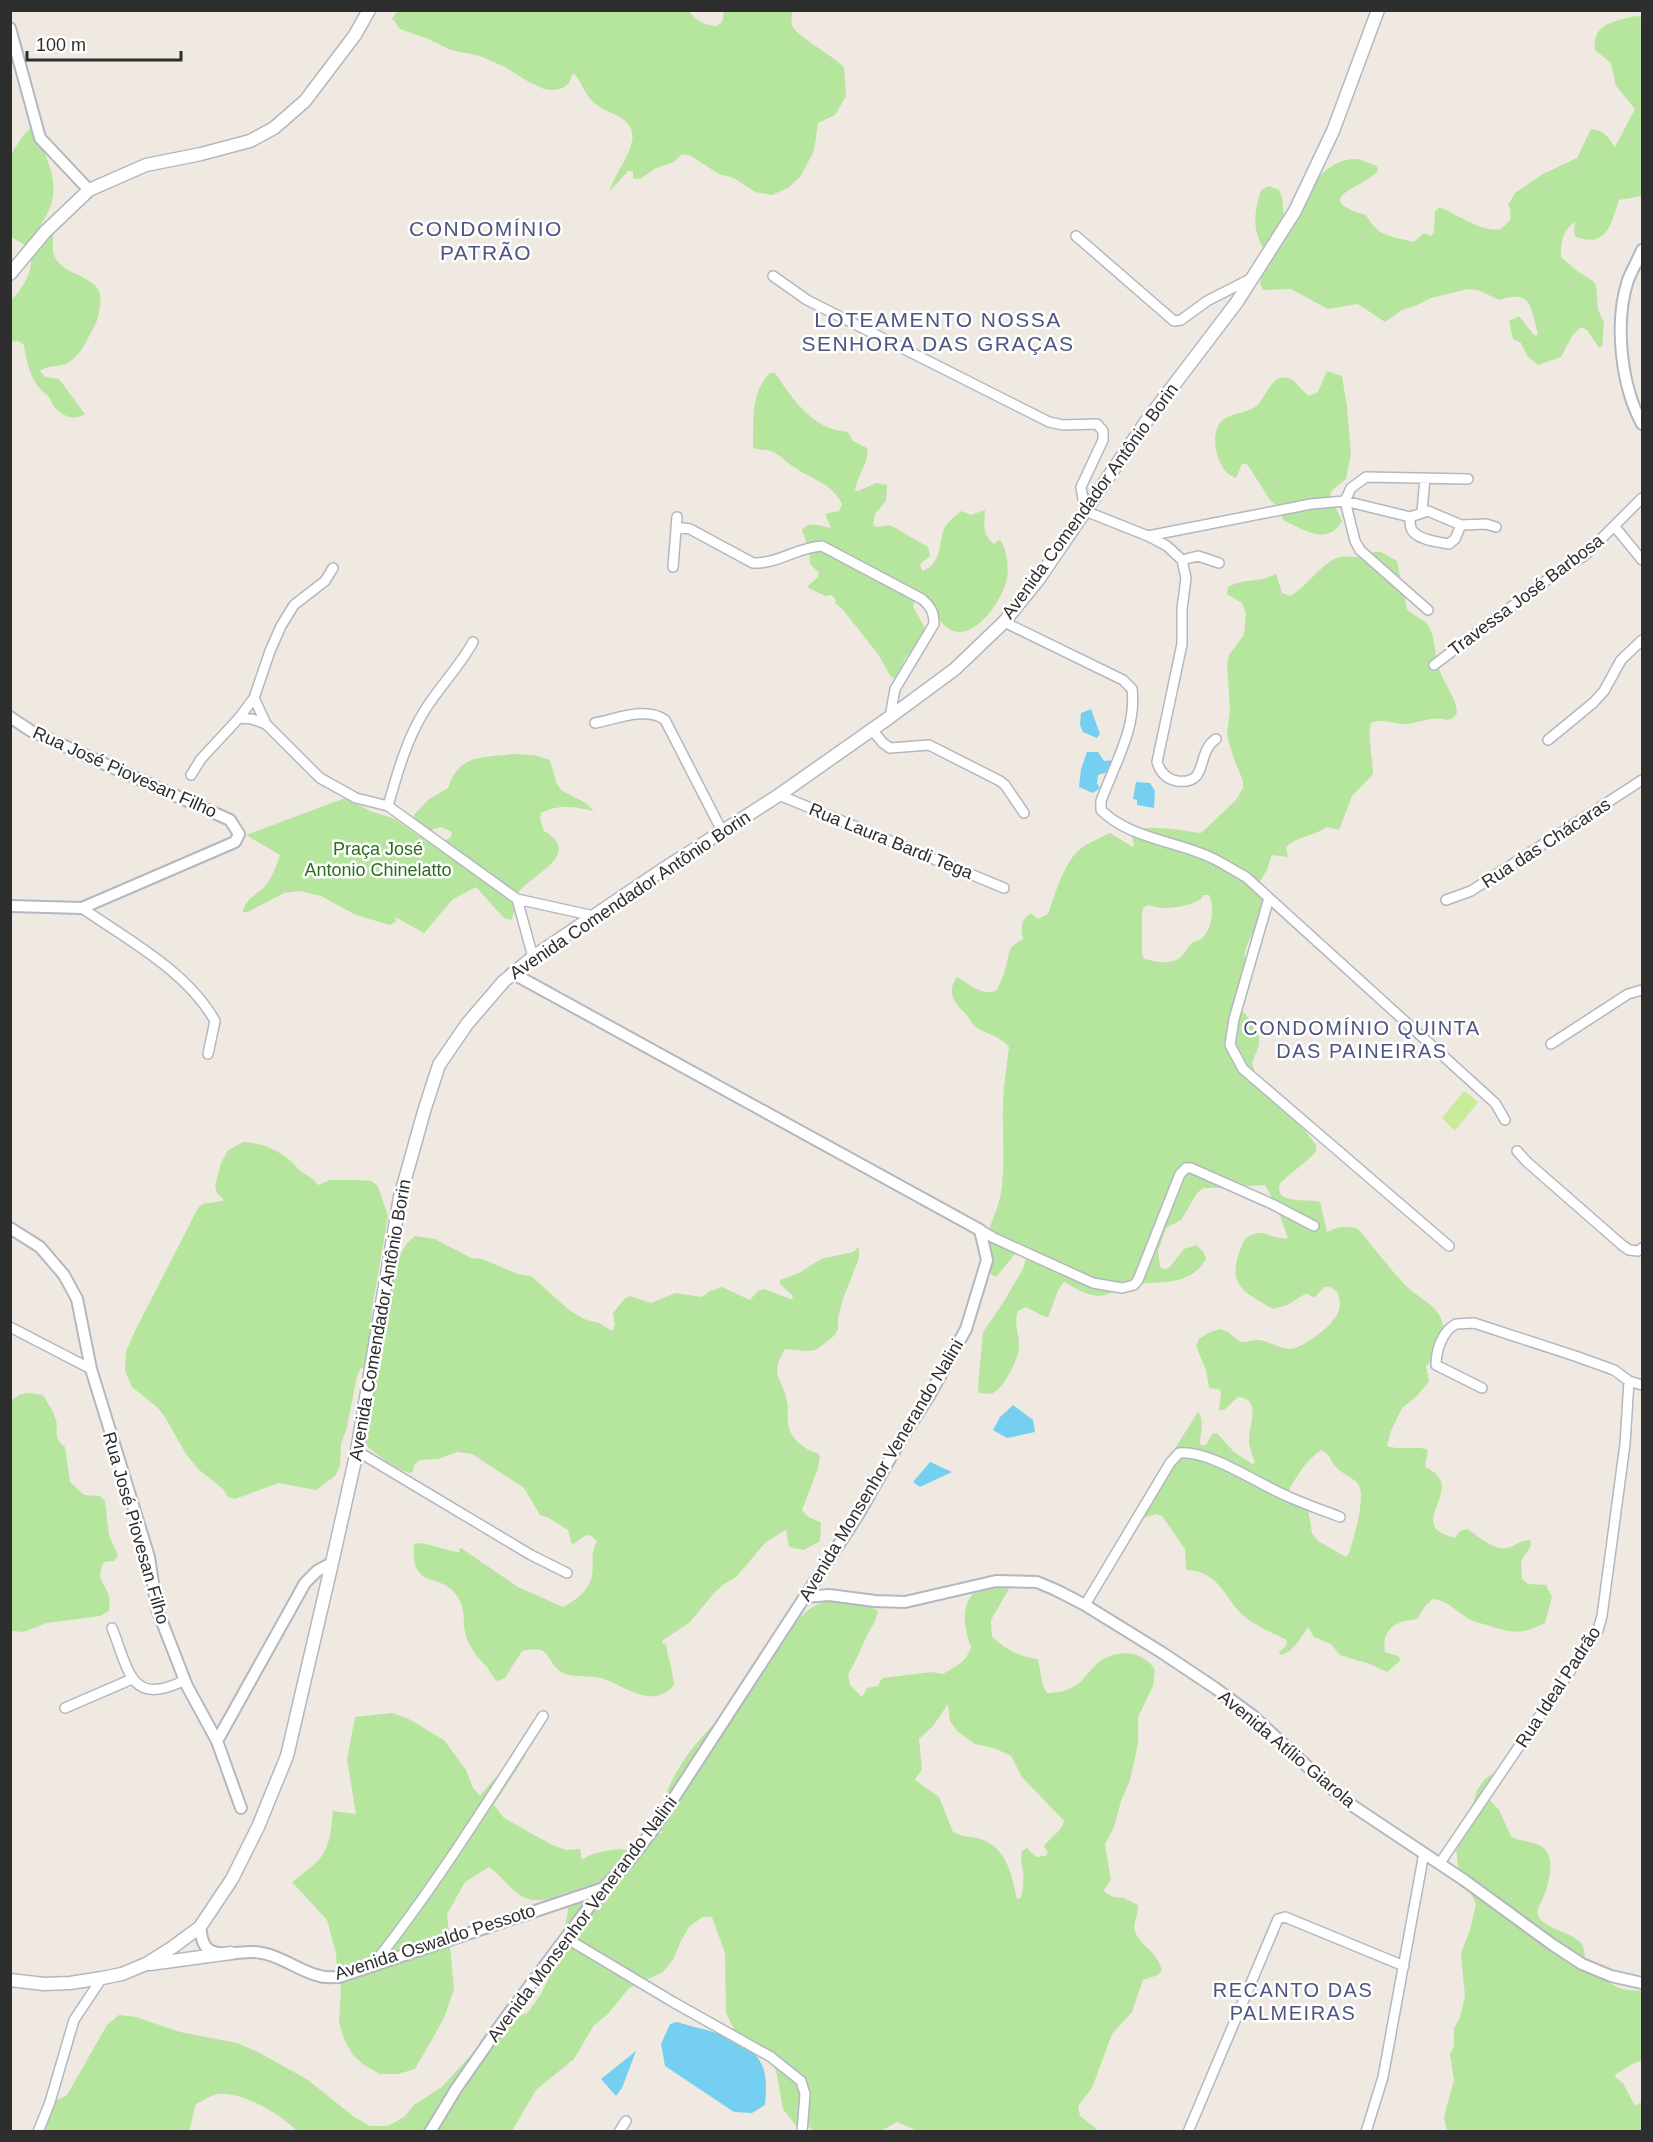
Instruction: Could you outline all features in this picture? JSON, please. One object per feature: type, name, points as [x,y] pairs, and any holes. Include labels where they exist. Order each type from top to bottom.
[{"type":"main road","points":[[10,274],[45,232],[89,190],[146,165],[250,141],[274,128],[305,101],[355,35],[369,10]]},
{"type":"main road","name":"Avenida Comendador Antônio Borin","points":[[10,1980],[44,1984],[70,1983],[122,1974],[146,1964],[174,1947],[200,1927],[232,1879],[264,1812],[287,1756],[357,1451],[400,1197],[424,1108],[439,1065],[467,1024],[512,973],[533,957],[779,795],[872,730],[955,669],[1004,622],[1038,580],[1148,419],[1237,302],[1295,211],[1333,131],[1378,10]]},
{"type":"main road","points":[[146,1964],[231,1953]]},
{"type":"street","points":[[10,28],[40,138],[89,190]]},
{"type":"street","points":[[1076,236],[1174,321],[1181,320],[1207,301],[1252,278]]},
{"type":"street","points":[[1642,250],[1628,280],[1621,319],[1622,363],[1635,410],[1642,424]]},
{"type":"street","points":[[773,276],[807,300],[1049,422],[1063,425],[1097,424],[1103,431],[1103,440],[1081,487],[1085,511],[1167,546],[1182,560],[1186,578],[1182,609],[1182,644],[1157,762],[1159,769],[1163,775],[1173,780],[1190,782],[1196,778],[1207,748],[1216,740]]},
{"type":"street","points":[[1428,610],[1360,550],[1355,541],[1344,501],[1351,488],[1366,477],[1468,479]]},
{"type":"street","points":[[1422,512],[1425,478]]},
{"type":"street","name":"Travessa José Barbosa","points":[[1434,665],[1555,574],[1584,556],[1642,498]]},
{"type":"street","points":[[1148,536],[1311,504],[1344,501],[1410,517],[1428,511],[1461,525],[1486,524],[1496,527]]},
{"type":"street","points":[[1410,517],[1411,528],[1416,534],[1449,544],[1455,539],[1461,525]]},
{"type":"street","points":[[673,567],[676,522],[753,563],[764,564],[811,547],[822,546],[922,599],[934,615],[934,624],[895,689],[890,717]]},
{"type":"street","points":[[1615,527],[1642,560]]},
{"type":"street","points":[[1182,560],[1198,556],[1220,563]]},
{"type":"street","points":[[191,775],[201,759],[254,698],[270,651],[294,605],[325,581],[333,568]]},
{"type":"street","points":[[1004,622],[1123,681],[1132,689],[1130,730],[1101,801],[1101,810],[1110,819],[1138,833],[1202,853],[1246,877],[1495,1103],[1505,1120]]},
{"type":"street","points":[[1548,740],[1593,703],[1604,691],[1622,660],[1642,640]]},
{"type":"street","points":[[388,806],[404,754],[424,711],[464,659],[473,642]]},
{"type":"street","points":[[254,698],[266,724],[320,778],[356,798],[388,806],[517,899],[594,916]]},
{"type":"street","points":[[595,723],[645,713],[660,715],[665,720],[722,831]]},
{"type":"street","name":"Rua José Piovesan Filho","points":[[10,717],[32,731],[230,820],[239,834],[236,842],[82,908],[10,906]]},
{"type":"street","points":[[239,718],[252,719],[266,724]]},
{"type":"street","points":[[872,730],[890,748],[929,745],[1003,783],[1024,813]]},
{"type":"street","name":"Rua das Chácaras","points":[[1446,900],[1471,891],[1642,780]]},
{"type":"street","name":"Rua Laura Bardi Tega","points":[[779,795],[1004,888]]},
{"type":"street","points":[[1269,898],[1234,1019],[1230,1045],[1243,1069],[1449,1246]]},
{"type":"street","points":[[517,899],[533,957]]},
{"type":"street","points":[[82,908],[180,976],[208,1008],[215,1021],[208,1054]]},
{"type":"street","points":[[512,973],[994,1238],[1093,1283],[1122,1288],[1134,1285],[1180,1174],[1186,1168],[1191,1168],[1272,1204],[1314,1226]]},
{"type":"street","points":[[1551,1044],[1628,994],[1642,990]]},
{"type":"street","points":[[1517,1151],[1622,1245],[1629,1250],[1638,1251],[1642,1248]]},
{"type":"street","name":"Rua José Piovesan Filho","points":[[10,1228],[40,1247],[64,1275],[77,1299],[91,1369],[148,1557],[157,1610],[185,1680],[217,1741],[241,1808]]},
{"type":"street","name":"Avenida Monsenhor Venerando Nalini","points":[[430,2132],[456,2089],[504,2020],[604,1887],[629,1861],[653,1830],[858,1515],[966,1329],[987,1260],[980,1230]]},
{"type":"street","points":[[1482,1388],[1436,1365],[1436,1353],[1446,1332],[1456,1324],[1474,1323],[1575,1356],[1614,1370],[1629,1381],[1642,1385]]},
{"type":"street","points":[[10,1327],[91,1369]]},
{"type":"street","name":"Rua Ideal Padrão","points":[[1440,1863],[1598,1630],[1602,1616],[1624,1444],[1629,1381]]},
{"type":"street","points":[[357,1451],[531,1555],[567,1573]]},
{"type":"street","points":[[1085,1605],[1170,1463],[1179,1453],[1189,1452],[1211,1459],[1287,1496],[1340,1516]]},
{"type":"street","points":[[217,1741],[304,1583],[316,1571],[332,1563]]},
{"type":"street","name":"Avenida Atílio Giarola","points":[[805,1597],[829,1595],[874,1601],[905,1602],[996,1581],[1037,1582],[1085,1605],[1161,1652],[1224,1695],[1253,1716],[1353,1806],[1440,1863],[1582,1964],[1611,1976],[1642,1983]]},
{"type":"street","points":[[112,1628],[132,1679],[142,1689],[152,1691],[170,1687],[185,1680]]},
{"type":"street","points":[[65,1708],[132,1679]]},
{"type":"street","points":[[372,1966],[408,1921],[543,1716]]},
{"type":"street","points":[[1366,2132],[1383,2077],[1424,1853]]},
{"type":"street","name":"Avenida Oswaldo Pessoto","points":[[200,1927],[203,1942],[215,1952],[255,1952],[272,1956],[322,1977],[339,1977],[604,1887]]},
{"type":"street","points":[[1188,2132],[1280,1917],[1285,1917],[1404,1966]]},
{"type":"street","points":[[566,1938],[771,2057],[801,2081],[805,2094],[802,2132]]},
{"type":"street","points":[[38,2132],[50,2102],[74,2020],[102,1978]]},
{"type":"street","points":[[1372,2132],[1373,2111]]},
{"type":"street","points":[[619,2132],[626,2121]]},
{"type":"green space","points":[[399,10],[689,11],[701,22],[717,26],[722,22],[724,11],[792,11],[794,29],[844,67],[846,96],[835,115],[818,123],[814,151],[800,177],[788,188],[772,195],[755,192],[734,178],[719,174],[691,156],[682,154],[674,162],[656,168],[640,179],[633,178],[633,171],[628,171],[609,192],[632,141],[630,126],[593,102],[575,74],[563,88],[544,89],[480,56],[451,50],[400,29],[392,18]]},
{"type":"green space","points":[[1634,16],[1642,17],[1642,196],[1619,200],[1606,232],[1595,239],[1586,240],[1576,237],[1575,222],[1565,233],[1561,246],[1561,257],[1596,285],[1598,310],[1604,322],[1602,346],[1599,348],[1587,330],[1581,327],[1572,336],[1561,357],[1538,365],[1528,357],[1521,343],[1513,339],[1509,321],[1519,316],[1536,336],[1538,334],[1528,303],[1518,297],[1499,300],[1478,290],[1468,289],[1431,298],[1402,310],[1385,322],[1358,304],[1328,309],[1291,289],[1263,290],[1260,283],[1267,254],[1256,231],[1255,216],[1261,190],[1269,186],[1279,190],[1284,218],[1315,180],[1334,165],[1344,160],[1355,159],[1377,166],[1378,171],[1344,193],[1340,198],[1341,203],[1349,209],[1366,215],[1380,232],[1414,242],[1424,233],[1431,236],[1434,232],[1435,211],[1440,207],[1478,226],[1494,230],[1500,229],[1511,219],[1508,205],[1515,193],[1543,174],[1577,158],[1591,129],[1600,131],[1615,147],[1635,109],[1616,86],[1611,63],[1595,50],[1595,41],[1597,34],[1606,25]]},
{"type":"green space","points":[[33,127],[49,164],[53,184],[51,205],[38,231],[54,227],[53,248],[56,259],[69,270],[92,283],[100,295],[96,322],[75,358],[64,365],[47,367],[40,371],[45,377],[59,379],[85,414],[73,418],[62,414],[55,408],[49,397],[34,380],[27,363],[24,345],[18,341],[11,342],[11,300],[25,282],[31,261],[27,246],[11,237],[11,154],[25,133]]},
{"type":"green space","points":[[1327,371],[1342,376],[1351,453],[1346,479],[1332,490],[1330,496],[1342,521],[1330,533],[1314,534],[1283,520],[1280,508],[1270,500],[1247,464],[1242,464],[1236,478],[1228,474],[1223,469],[1217,454],[1215,438],[1219,424],[1224,419],[1248,411],[1259,404],[1277,379],[1291,379],[1309,396],[1318,392]]},
{"type":"green space","points":[[770,373],[775,373],[797,403],[810,416],[828,427],[848,432],[853,441],[867,448],[867,459],[855,490],[858,491],[876,483],[887,485],[886,501],[875,514],[873,525],[876,527],[890,525],[928,547],[930,556],[920,564],[922,571],[933,564],[944,529],[961,511],[971,515],[985,510],[987,537],[994,544],[1000,540],[1003,544],[1007,562],[1005,585],[993,608],[973,628],[958,632],[951,630],[928,607],[914,602],[913,607],[925,628],[925,639],[904,661],[901,679],[891,677],[878,654],[835,603],[836,600],[832,595],[825,596],[807,587],[818,577],[819,573],[810,564],[809,550],[802,530],[812,524],[831,528],[825,514],[839,511],[842,504],[827,486],[778,455],[753,447],[756,398]]},
{"type":"green space","points":[[1374,552],[1381,552],[1397,561],[1407,609],[1429,627],[1439,669],[1457,713],[1453,718],[1447,720],[1431,719],[1409,724],[1383,721],[1371,723],[1373,774],[1352,796],[1339,830],[1327,827],[1290,843],[1286,847],[1288,857],[1273,855],[1271,857],[1267,870],[1259,883],[1264,907],[1262,915],[1245,955],[1245,963],[1249,971],[1235,1003],[1247,1016],[1259,1036],[1259,1045],[1252,1063],[1256,1075],[1290,1111],[1316,1145],[1316,1151],[1312,1156],[1281,1182],[1279,1190],[1281,1195],[1293,1200],[1320,1202],[1327,1232],[1342,1227],[1358,1229],[1406,1286],[1433,1307],[1441,1318],[1443,1336],[1439,1348],[1426,1367],[1429,1381],[1417,1396],[1402,1408],[1387,1446],[1428,1450],[1425,1467],[1436,1474],[1442,1489],[1433,1517],[1437,1530],[1455,1538],[1460,1531],[1467,1529],[1491,1545],[1502,1548],[1530,1540],[1531,1546],[1521,1561],[1522,1579],[1528,1584],[1546,1585],[1552,1597],[1545,1623],[1530,1630],[1516,1632],[1473,1621],[1448,1604],[1433,1599],[1417,1619],[1397,1624],[1388,1632],[1384,1644],[1385,1652],[1398,1656],[1401,1660],[1387,1672],[1340,1655],[1331,1644],[1314,1637],[1308,1627],[1293,1648],[1280,1655],[1279,1652],[1286,1646],[1287,1640],[1246,1618],[1215,1581],[1207,1575],[1186,1570],[1185,1549],[1162,1516],[1156,1514],[1144,1518],[1141,1516],[1172,1453],[1198,1412],[1202,1423],[1200,1445],[1206,1445],[1212,1434],[1217,1433],[1234,1452],[1252,1464],[1255,1463],[1249,1443],[1252,1413],[1250,1402],[1238,1397],[1224,1410],[1219,1410],[1221,1392],[1219,1389],[1209,1388],[1206,1370],[1196,1346],[1199,1339],[1210,1332],[1221,1329],[1240,1342],[1259,1340],[1290,1349],[1306,1343],[1320,1333],[1338,1313],[1340,1303],[1338,1294],[1333,1288],[1324,1287],[1314,1298],[1305,1294],[1287,1305],[1273,1309],[1248,1294],[1238,1282],[1236,1265],[1246,1238],[1253,1234],[1263,1233],[1278,1238],[1288,1238],[1276,1205],[1265,1185],[1248,1186],[1228,1183],[1223,1188],[1203,1188],[1197,1193],[1181,1220],[1166,1228],[1158,1251],[1160,1267],[1169,1268],[1184,1249],[1196,1245],[1203,1251],[1206,1258],[1200,1267],[1185,1278],[1135,1284],[1099,1296],[1085,1293],[1064,1282],[1048,1317],[1026,1307],[1018,1311],[1016,1320],[1019,1348],[1013,1366],[1006,1380],[997,1390],[990,1394],[979,1393],[983,1332],[1023,1269],[1027,1253],[1025,1247],[1019,1249],[996,1277],[988,1271],[984,1262],[986,1241],[1002,1187],[1003,1100],[1009,1047],[998,1038],[975,1026],[958,1005],[952,992],[957,977],[981,991],[997,990],[1010,950],[1023,939],[1023,922],[1031,913],[1038,919],[1048,914],[1066,868],[1071,859],[1084,846],[1110,833],[1133,847],[1131,833],[1145,828],[1201,833],[1236,800],[1243,788],[1243,781],[1227,735],[1230,708],[1227,664],[1229,655],[1244,635],[1246,614],[1242,603],[1227,594],[1228,587],[1276,574],[1282,593],[1290,596],[1334,559],[1360,557],[1361,554],[1366,556]],"holes":[[[1203,895],[1209,895],[1212,906],[1210,925],[1205,935],[1192,943],[1176,960],[1164,962],[1144,959],[1142,954],[1144,907],[1149,905],[1161,908],[1182,906],[1201,899]],[[1321,1450],[1329,1456],[1338,1469],[1358,1484],[1360,1490],[1358,1518],[1346,1557],[1318,1541],[1312,1533],[1308,1509],[1288,1492],[1302,1469]]]},
{"type":"green space","name":"Praça José Antonio Chinelatto","points":[[512,754],[534,755],[550,760],[556,782],[561,790],[584,802],[594,811],[561,807],[541,813],[540,819],[544,831],[555,840],[559,848],[557,856],[518,893],[511,920],[504,918],[476,887],[453,899],[424,933],[395,917],[396,922],[390,925],[356,915],[321,896],[300,891],[284,893],[248,912],[243,912],[248,900],[270,879],[280,855],[246,835],[345,798],[370,811],[395,819],[432,845],[438,845],[451,837],[452,832],[441,827],[428,831],[415,824],[414,815],[428,800],[448,788],[453,777],[465,763],[481,758]]},
{"type":"green space","points":[[1464,1091],[1478,1102],[1455,1131],[1442,1118]]},
{"type":"green space","points":[[243,1142],[263,1145],[275,1150],[318,1185],[330,1180],[357,1180],[371,1181],[378,1186],[388,1216],[372,1309],[370,1337],[384,1310],[396,1264],[407,1244],[415,1236],[435,1239],[471,1258],[482,1259],[518,1274],[531,1276],[569,1310],[612,1331],[615,1325],[613,1313],[625,1298],[630,1296],[651,1303],[676,1293],[702,1297],[722,1287],[750,1300],[758,1291],[764,1289],[793,1300],[792,1295],[780,1284],[780,1280],[799,1273],[821,1259],[853,1252],[859,1247],[859,1258],[843,1299],[835,1335],[816,1350],[785,1349],[777,1372],[785,1393],[788,1424],[792,1435],[820,1457],[802,1510],[807,1516],[821,1523],[820,1541],[804,1550],[789,1547],[786,1530],[766,1542],[736,1577],[714,1593],[690,1622],[662,1641],[666,1644],[674,1685],[657,1696],[648,1696],[601,1678],[563,1673],[544,1652],[532,1649],[522,1651],[505,1678],[498,1681],[494,1678],[468,1642],[459,1599],[445,1585],[422,1575],[417,1569],[414,1544],[422,1543],[456,1552],[460,1552],[461,1548],[518,1587],[563,1607],[577,1598],[588,1586],[597,1542],[592,1536],[586,1535],[572,1545],[568,1530],[540,1515],[524,1488],[472,1454],[457,1452],[438,1459],[420,1460],[414,1465],[413,1472],[409,1473],[380,1456],[364,1443],[367,1372],[364,1368],[361,1368],[357,1376],[347,1427],[341,1444],[340,1466],[335,1476],[316,1490],[278,1483],[235,1499],[228,1497],[223,1489],[198,1469],[186,1454],[165,1417],[157,1407],[132,1387],[125,1371],[126,1352],[133,1335],[198,1208],[203,1204],[223,1201],[215,1187],[221,1163],[228,1150]]},
{"type":"green space","points":[[21,1394],[43,1395],[54,1414],[58,1440],[65,1447],[70,1482],[84,1495],[100,1496],[105,1501],[109,1536],[118,1555],[114,1561],[104,1562],[100,1573],[109,1596],[109,1611],[100,1616],[47,1623],[23,1632],[11,1629],[10,1401]]},
{"type":"green space","points":[[1011,1585],[991,1620],[992,1637],[1014,1652],[1038,1659],[1043,1686],[1047,1693],[1055,1693],[1075,1686],[1098,1663],[1116,1654],[1139,1656],[1151,1664],[1155,1670],[1153,1686],[1138,1717],[1138,1744],[1130,1780],[1114,1827],[1105,1844],[1111,1880],[1104,1890],[1113,1897],[1124,1898],[1138,1905],[1136,1934],[1157,1958],[1162,1970],[1158,1975],[1143,1980],[1132,2012],[1112,2034],[1092,2088],[1078,2106],[1080,2116],[1099,2131],[920,2132],[897,2122],[879,2132],[814,2131],[809,2127],[796,2126],[783,2109],[776,2070],[767,2051],[748,2051],[732,2039],[734,2029],[726,2013],[725,1953],[712,1917],[702,1917],[689,1927],[673,1960],[663,1972],[629,1988],[607,2015],[594,2025],[574,2059],[536,2090],[512,2131],[297,2131],[260,2105],[238,2096],[217,2094],[196,2104],[189,2131],[35,2132],[51,2103],[67,2095],[107,2025],[119,2015],[136,2017],[180,2032],[237,2043],[308,2080],[354,2117],[370,2126],[388,2126],[404,2117],[414,2105],[442,2087],[470,2056],[486,2048],[497,2033],[512,2020],[528,2012],[541,1994],[558,1958],[568,1911],[567,1892],[549,1899],[529,1899],[515,1892],[489,1867],[465,1882],[447,1914],[454,1989],[444,2018],[415,2069],[398,2074],[380,2074],[364,2065],[353,2055],[344,2039],[339,2022],[341,1988],[336,1953],[327,1920],[292,1882],[324,1853],[330,1837],[333,1811],[356,1814],[347,1759],[355,1717],[392,1713],[407,1718],[444,1740],[466,1770],[473,1788],[480,1796],[494,1779],[526,1755],[494,1805],[504,1818],[552,1845],[567,1850],[580,1849],[582,1860],[605,1851],[628,1850],[662,1833],[661,1818],[668,1789],[683,1761],[703,1736],[746,1693],[769,1651],[813,1607],[841,1600],[860,1603],[878,1611],[848,1674],[850,1685],[862,1697],[867,1688],[878,1686],[882,1678],[932,1672],[943,1674],[958,1665],[966,1658],[971,1647],[965,1622],[969,1599],[985,1587]],"holes":[[[948,1704],[950,1721],[957,1731],[975,1744],[994,1748],[1011,1756],[1022,1777],[1064,1821],[1044,1846],[1048,1853],[1045,1856],[1036,1857],[1027,1848],[1022,1851],[1021,1898],[1017,1899],[1008,1866],[999,1852],[986,1841],[953,1832],[939,1797],[915,1780],[922,1769],[919,1739],[933,1726]]]},
{"type":"green space","points":[[1495,1772],[1489,1799],[1499,1810],[1511,1836],[1541,1846],[1549,1856],[1549,1878],[1538,1910],[1540,1919],[1580,1942],[1589,1967],[1601,1978],[1622,1989],[1642,1991],[1642,2061],[1634,2063],[1616,2074],[1615,2077],[1623,2083],[1635,2106],[1642,2102],[1642,2131],[1447,2131],[1444,2117],[1454,2080],[1450,2054],[1454,2046],[1454,2028],[1460,2018],[1465,1996],[1461,1953],[1470,1930],[1476,1904],[1458,1867],[1456,1847],[1470,1815],[1477,1790],[1485,1779]]},
{"type":"water","points":[[1091,709],[1100,734],[1097,738],[1083,732],[1080,725],[1081,713]]},
{"type":"water","points":[[1087,752],[1098,752],[1104,761],[1114,760],[1108,772],[1098,775],[1097,784],[1100,788],[1093,793],[1079,787],[1081,769]]},
{"type":"water","points":[[1136,782],[1150,783],[1155,791],[1154,808],[1137,805],[1137,800],[1133,799]]},
{"type":"water","points":[[1013,1405],[1033,1420],[1035,1432],[1007,1438],[993,1430],[1000,1417]]},
{"type":"water","points":[[930,1462],[952,1472],[920,1487],[913,1482]]},
{"type":"water","points":[[677,2022],[726,2036],[748,2048],[763,2067],[766,2081],[765,2105],[752,2113],[734,2112],[665,2066],[661,2044],[670,2024]]},
{"type":"water","points":[[636,2051],[622,2088],[616,2096],[601,2079]]},
{"type":"district","name":"CONDOMÍNIO PATRÃO","points":[[486,241]]},
{"type":"district","name":"LOTEAMENTO NOSSA SENHORA DAS GRAÇAS","points":[[938,332]]},
{"type":"district","name":"CONDOMÍNIO QUINTA DAS PAINEIRAS","points":[[1362,1040]]},
{"type":"district","name":"RECANTO DAS PALMEIRAS","points":[[1293,2002]]}]
